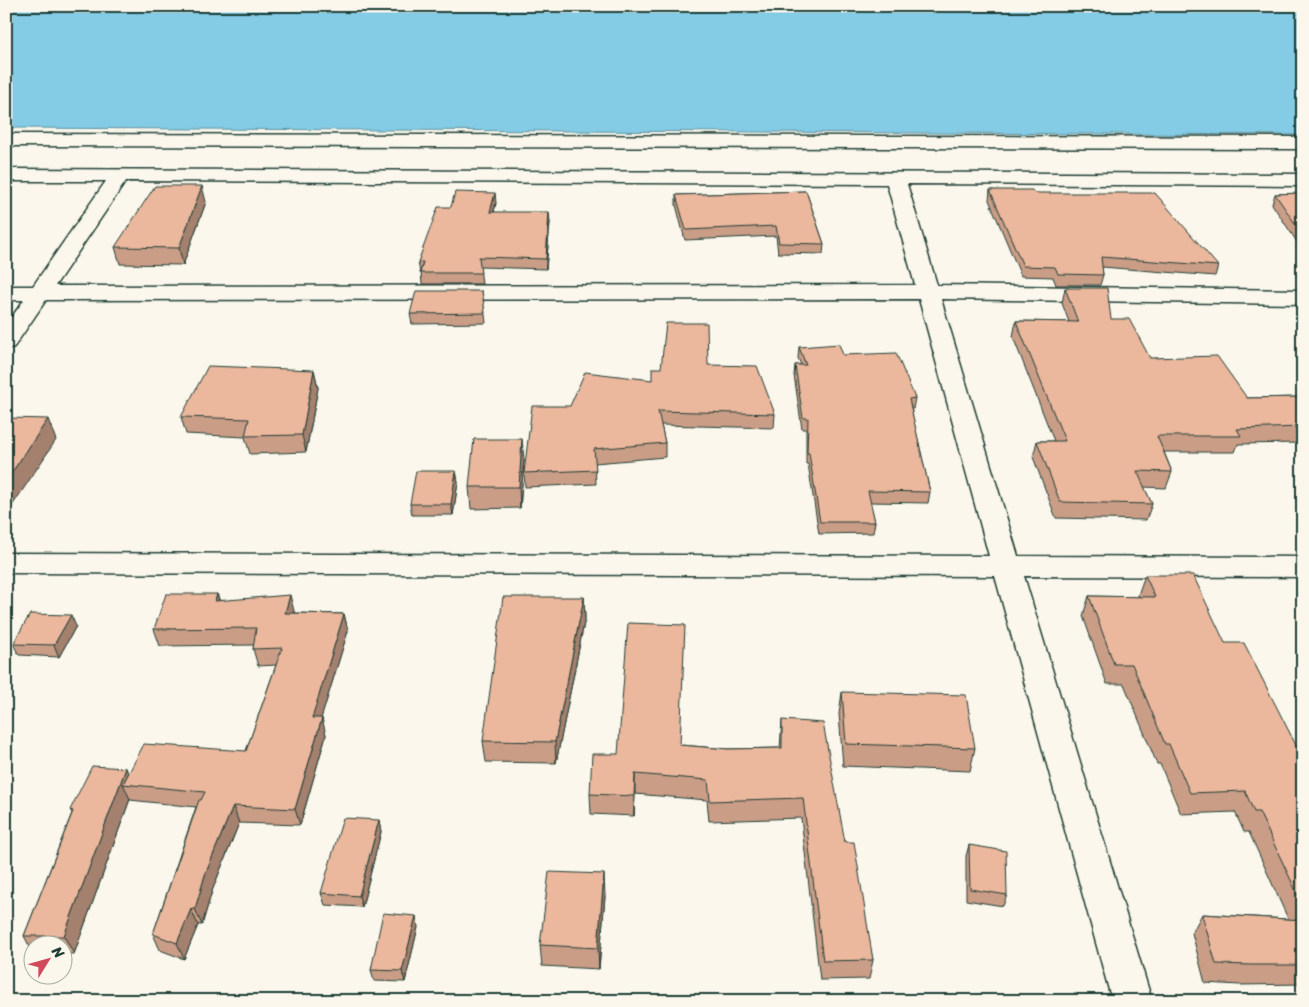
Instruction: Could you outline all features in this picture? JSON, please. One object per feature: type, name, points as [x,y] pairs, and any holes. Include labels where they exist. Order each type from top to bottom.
[{"type":"street","points":[[6,140],[1303,143]]},
{"type":"street","points":[[6,175],[1303,180]]},
{"type":"street","points":[[6,342],[120,175]]},
{"type":"street","points":[[896,178],[1132,1001]]},
{"type":"street","points":[[6,293],[928,292],[1303,297]]},
{"type":"street","points":[[6,563],[1303,567]]},
{"type":"water","points":[[6,6],[1303,6],[1303,135],[6,128]]},
{"type":"building","points":[[155,186],[202,186],[179,248],[115,247]]},
{"type":"building","points":[[990,190],[1032,190],[1034,193],[1155,193],[1218,266],[1101,257],[1103,275],[1058,274],[1055,267],[1023,266]]},
{"type":"building","points":[[806,191],[824,244],[779,243],[776,226],[686,230],[676,195]]},
{"type":"building","points":[[455,192],[495,193],[490,212],[549,212],[546,259],[479,257],[481,273],[420,273],[423,262],[418,262],[438,207],[451,207]]},
{"type":"building","points":[[1303,193],[1303,235],[1275,194]]},
{"type":"building","points":[[1065,288],[1107,288],[1111,319],[1129,319],[1150,358],[1217,356],[1247,398],[1303,397],[1303,427],[1237,429],[1241,436],[1157,436],[1172,472],[1137,471],[1152,504],[1060,502],[1037,441],[1065,441],[1016,321],[1078,322]]},
{"type":"building","points":[[416,291],[482,291],[485,313],[410,314]]},
{"type":"building","points":[[666,323],[707,323],[708,365],[757,366],[775,414],[658,411],[665,443],[594,449],[596,470],[524,473],[532,406],[570,406],[585,372],[652,380],[652,368],[661,368]]},
{"type":"building","points":[[839,344],[843,355],[896,353],[915,398],[909,399],[930,492],[868,491],[875,522],[820,522],[809,453],[807,453],[808,418],[803,418],[795,365],[806,365],[799,347]]},
{"type":"building","points":[[208,366],[314,370],[302,435],[245,436],[249,419],[181,417]]},
{"type":"building","points":[[6,418],[48,419],[6,481]]},
{"type":"building","points":[[474,439],[522,439],[519,487],[469,487]]},
{"type":"building","points":[[416,471],[456,471],[451,504],[410,504]]},
{"type":"building","points":[[1145,575],[1193,575],[1225,643],[1244,643],[1301,755],[1303,755],[1303,906],[1259,812],[1254,812],[1245,791],[1190,793],[1169,744],[1165,744],[1132,664],[1114,664],[1089,596],[1155,597]]},
{"type":"building","points":[[166,594],[217,594],[215,601],[290,595],[285,613],[344,614],[312,718],[322,718],[295,809],[233,806],[205,875],[195,909],[191,909],[177,943],[153,934],[199,800],[201,800],[205,792],[123,784],[144,744],[246,751],[282,648],[253,649],[256,628],[154,629]]},
{"type":"building","points":[[503,597],[584,597],[555,742],[483,741]]},
{"type":"building","points":[[30,614],[71,615],[54,645],[13,644]]},
{"type":"building","points":[[628,623],[685,625],[680,745],[728,749],[782,748],[782,720],[823,723],[845,842],[854,842],[873,960],[823,961],[803,798],[710,801],[708,780],[635,774],[634,796],[590,794],[592,754],[618,754]]},
{"type":"building","points":[[842,692],[966,695],[975,748],[846,744]]},
{"type":"building","points":[[92,766],[126,768],[65,934],[25,934],[73,811],[70,810]]},
{"type":"building","points":[[343,818],[379,820],[359,896],[321,893]]},
{"type":"building","points":[[969,845],[1006,851],[1007,895],[970,889]]},
{"type":"building","points":[[549,872],[604,874],[598,948],[540,945]]},
{"type":"building","points":[[383,913],[416,916],[402,971],[371,970]]},
{"type":"building","points":[[1202,914],[1303,920],[1303,965],[1216,964]]}]
